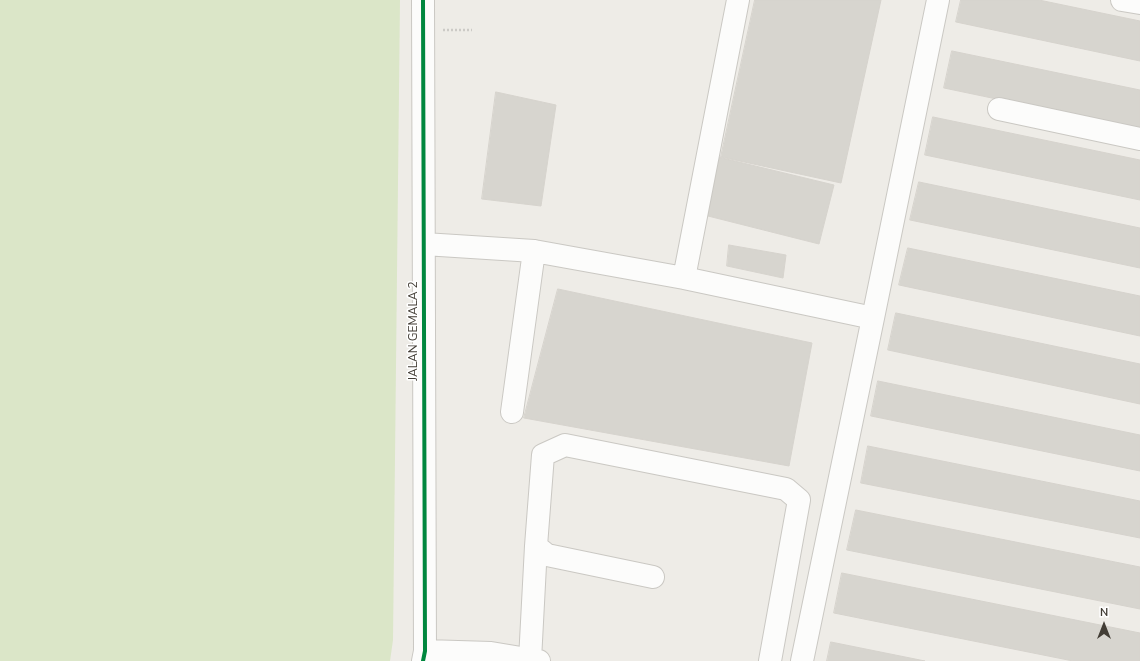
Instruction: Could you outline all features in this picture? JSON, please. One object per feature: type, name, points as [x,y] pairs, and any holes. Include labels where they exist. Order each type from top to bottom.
[{"type":"street","name":"JALAN GEMALA 2","points":[[423,0],[424,656]]},
{"type":"street","points":[[684,278],[738,0]]},
{"type":"street","points":[[802,661],[938,0]]},
{"type":"street","points":[[1122,0],[1140,4]]},
{"type":"street","points":[[998,109],[1140,139]]},
{"type":"street","points":[[424,244],[534,251],[684,278],[873,318]]},
{"type":"street","points":[[512,412],[534,251]]},
{"type":"street","points":[[424,656],[491,653],[535,660],[536,546],[543,455],[565,444],[786,489],[799,500],[770,661]]},
{"type":"street","points":[[536,546],[547,555],[653,577]]},
{"type":"path","points":[[423,31],[472,30]]},
{"type":"green space","points":[[0,0],[400,0],[393,640],[390,661],[0,661]]},
{"type":"building","points":[[755,0],[881,0],[841,183],[721,157]]},
{"type":"building","points":[[961,0],[1039,0],[1140,21],[1140,61],[956,22]]},
{"type":"building","points":[[952,51],[1140,90],[1140,129],[944,88]]},
{"type":"building","points":[[496,92],[556,105],[541,206],[482,199]]},
{"type":"building","points":[[933,117],[1140,160],[1140,200],[925,155]]},
{"type":"building","points":[[714,156],[834,185],[819,244],[704,215]]},
{"type":"building","points":[[919,182],[1140,228],[1140,268],[910,220]]},
{"type":"building","points":[[729,245],[786,255],[783,278],[727,266]]},
{"type":"building","points":[[908,248],[1140,296],[1140,336],[899,285]]},
{"type":"building","points":[[558,289],[812,343],[789,466],[524,418]]},
{"type":"building","points":[[896,313],[1140,364],[1140,404],[888,350]]},
{"type":"building","points":[[878,381],[1140,435],[1140,471],[871,416]]},
{"type":"building","points":[[868,446],[1140,501],[1140,538],[861,483]]},
{"type":"building","points":[[856,510],[1140,567],[1140,609],[847,550]]},
{"type":"building","points":[[842,573],[1140,633],[1140,661],[1073,661],[834,613]]},
{"type":"building","points":[[831,642],[925,661],[827,661]]},
{"type":"cycle path","points":[[423,0],[425,651],[423,661]]}]
